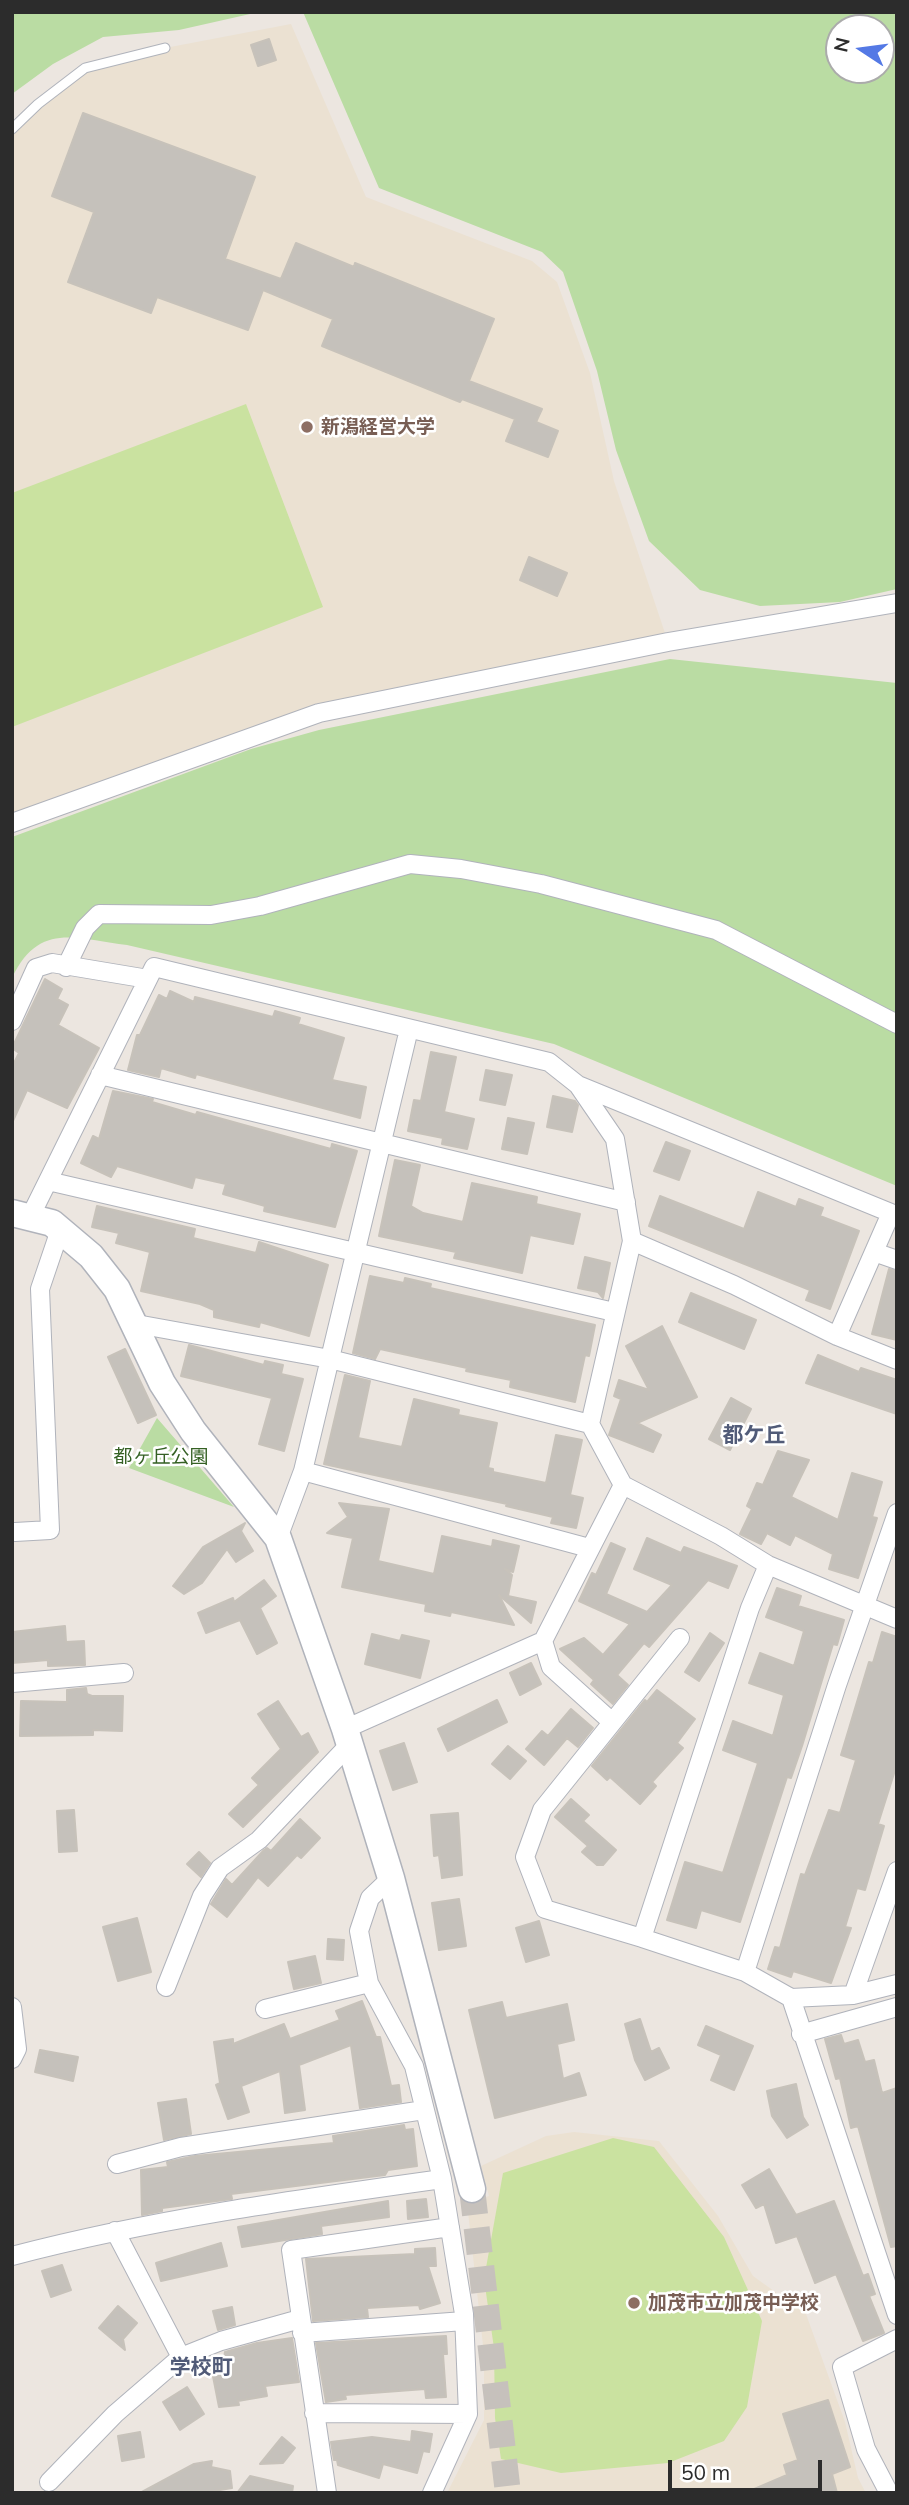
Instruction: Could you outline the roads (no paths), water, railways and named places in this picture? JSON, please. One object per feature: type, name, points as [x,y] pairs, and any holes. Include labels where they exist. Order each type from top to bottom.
[{"type":"street","points":[[12,823],[319,713],[668,642],[897,603]]},
{"type":"street","points":[[66,967],[85,928],[99,914],[211,915],[260,906],[410,864],[541,884],[716,930],[897,1024]]},
{"type":"street","points":[[12,1021],[36,968],[52,963],[148,979]]},
{"type":"street","points":[[472,2189],[391,1878],[347,1736],[278,1538],[193,1431],[162,1383],[117,1289],[92,1256],[52,1223],[21,1215],[48,1181],[154,967],[550,1062],[578,1084],[891,1213],[836,1336]]},
{"type":"street","points":[[278,1538],[303,1471],[409,1029]]},
{"type":"street","points":[[100,1075],[626,1202]]},
{"type":"street","points":[[578,1084],[615,1139],[632,1241],[590,1424],[622,1485],[768,1565],[897,1619]]},
{"type":"street","points":[[48,1181],[614,1312]]},
{"type":"street","points":[[15,1532],[50,1530],[40,1289],[60,1230]]},
{"type":"street","points":[[632,1241],[734,1284],[836,1336],[897,1360]]},
{"type":"street","points":[[874,1252],[897,1260]]},
{"type":"street","points":[[131,1323],[330,1359],[590,1424]]},
{"type":"street","points":[[303,1471],[589,1548]]},
{"type":"street","points":[[166,1987],[202,1896],[220,1868],[259,1840],[347,1736],[543,1641],[622,1485]]},
{"type":"street","points":[[745,1972],[863,1607],[897,1513]]},
{"type":"street","points":[[642,1938],[750,1608],[768,1565]]},
{"type":"street","points":[[680,1638],[542,1810],[525,1857],[545,1909],[745,1972],[791,1998],[853,1995],[897,1984]]},
{"type":"street","points":[[543,1641],[551,1667],[612,1722]]},
{"type":"street","points":[[12,1683],[124,1674]]},
{"type":"street","points":[[853,1995],[897,1871]]},
{"type":"street","points":[[391,1878],[369,1898],[359,1931],[369,1983],[414,2066],[442,2179],[464,2321],[468,2414],[432,2493]]},
{"type":"street","points":[[265,2009],[369,1983]]},
{"type":"street","points":[[791,1998],[897,2315]]},
{"type":"street","points":[[12,2007],[18,2049],[12,2059]]},
{"type":"street","points":[[801,2034],[897,2007]]},
{"type":"street","points":[[117,2164],[181,2147],[424,2110]]},
{"type":"street","points":[[12,2256],[115,2231],[281,2201],[442,2179]]},
{"type":"street","points":[[327,2493],[291,2250],[450,2227]]},
{"type":"street","points":[[115,2231],[181,2357]]},
{"type":"street","points":[[50,2482],[116,2414],[181,2357],[221,2341],[301,2326],[464,2321]]},
{"type":"street","points":[[889,2493],[866,2449],[842,2367],[897,2339]]},
{"type":"street","points":[[314,2413],[468,2414]]},
{"type":"lane","points":[[12,129],[38,104],[85,68],[165,48]]},
{"type":"tunnel","points":[[472,2189],[508,2493]]},
{"type":"place","name":"新潟経営大学","points":[[307,427]]},
{"type":"place","name":"加茂市立加茂中学校","points":[[634,2303]]},
{"type":"district","name":"都ケ丘","points":[[754,1436]]},
{"type":"district","name":"学校町","points":[[201,2368]]},
{"type":"park label","name":"都ヶ丘公園","points":[[161,1457]]}]
